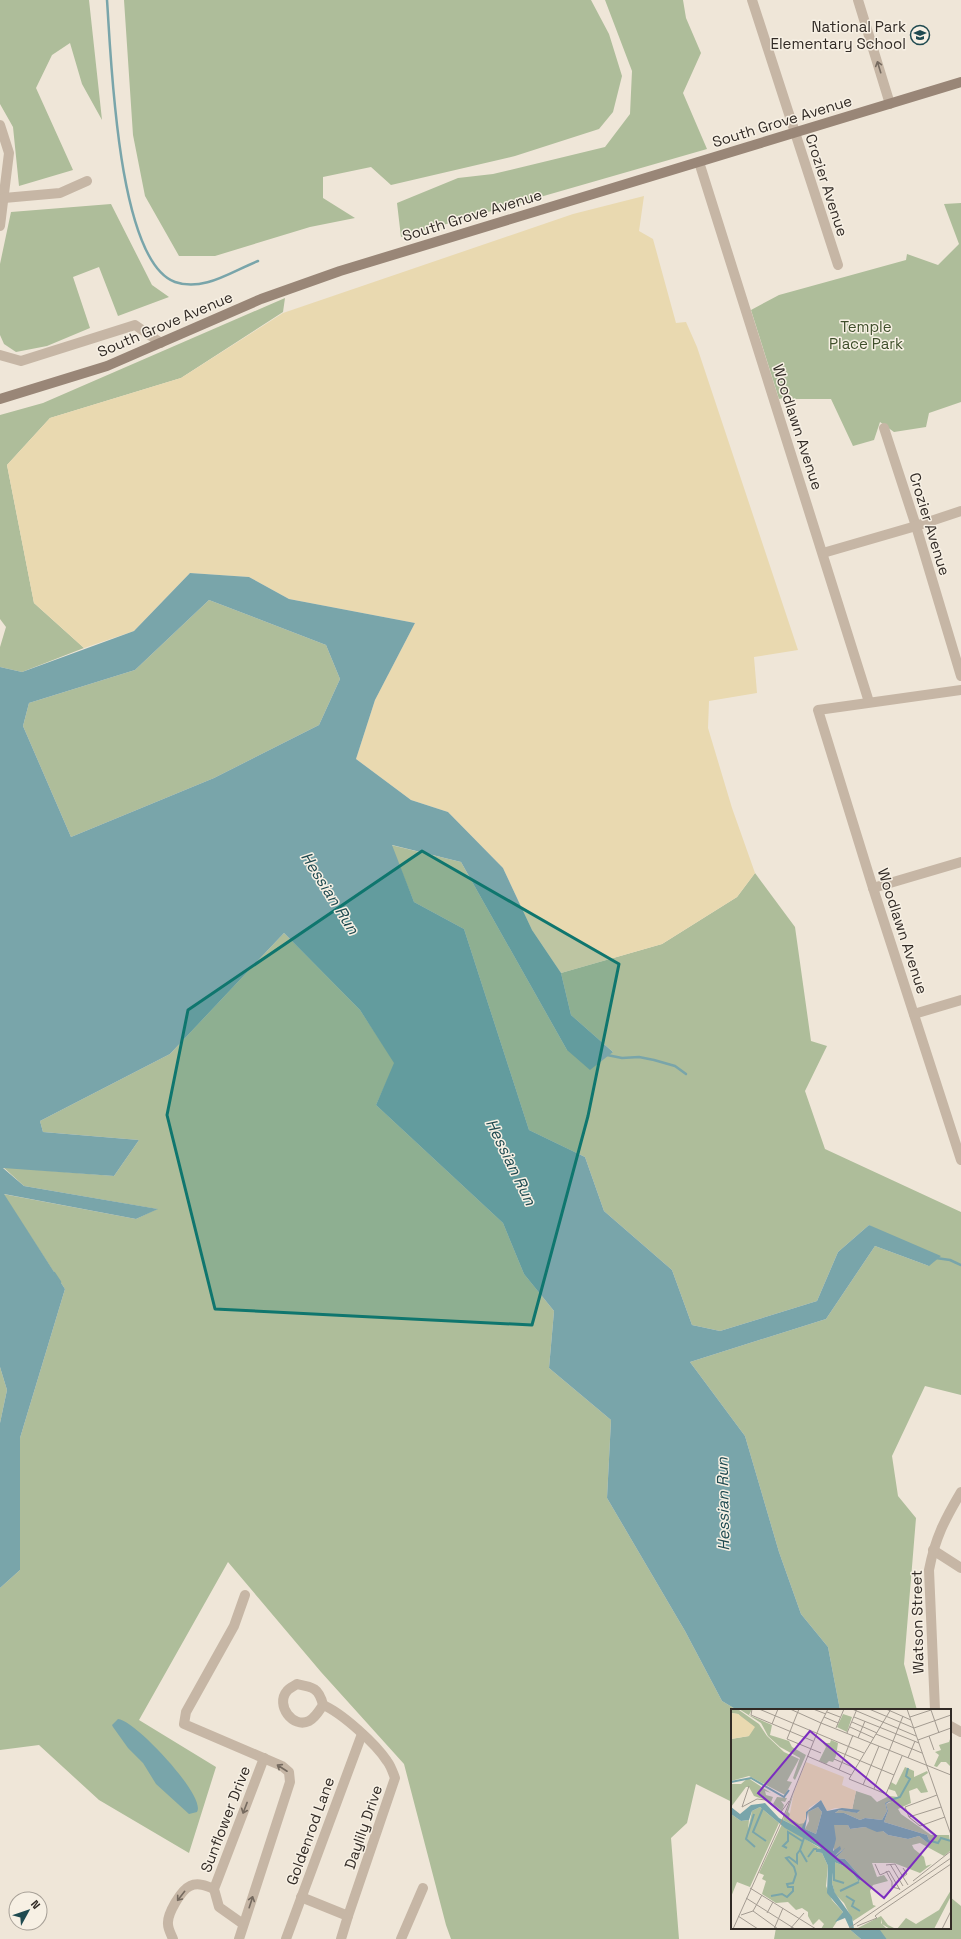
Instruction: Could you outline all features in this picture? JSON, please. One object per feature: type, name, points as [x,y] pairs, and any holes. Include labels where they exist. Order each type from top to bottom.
[{"type":"main road","name":"South Grove Avenue","points":[[0,399],[107,366],[162,344],[261,299],[340,271],[961,82]]},
{"type":"street","name":"Crozier Avenue","points":[[752,0],[838,265]]},
{"type":"street","points":[[858,0],[890,104]]},
{"type":"street","points":[[0,125],[9,153],[0,226]]},
{"type":"street","name":"Woodlawn Avenue","points":[[699,162],[760,360],[823,553],[869,702],[818,710],[873,888],[961,1160]]},
{"type":"street","points":[[4,198],[60,193],[87,180]]},
{"type":"street","points":[[0,355],[21,361],[135,325],[162,344]]},
{"type":"street","name":"Crozier Avenue","points":[[884,428],[916,526],[961,676]]},
{"type":"street","points":[[823,553],[916,526],[961,511]]},
{"type":"street","points":[[869,702],[961,690]]},
{"type":"street","points":[[873,888],[961,862]]},
{"type":"street","points":[[914,1014],[961,1000]]},
{"type":"street","name":"Watson Street","points":[[935,1709],[929,1586],[932,1550],[944,1519],[961,1492]]},
{"type":"street","points":[[932,1550],[961,1568]]},
{"type":"street","name":"Sunflower Drive","points":[[239,1939],[290,1782],[289,1772],[282,1766],[184,1724],[186,1712],[234,1626],[245,1595]]},
{"type":"street","name":"Daylily Drive","points":[[323,1705],[334,1709],[362,1734],[387,1761],[395,1778],[341,1939]]},
{"type":"street","points":[[951,1727],[961,1732]]},
{"type":"street","name":"Goldenrod Lane","points":[[286,1939],[362,1734]]},
{"type":"street","name":"Sunflower Drive","points":[[243,1924],[219,1907],[214,1889],[264,1758]]},
{"type":"street","points":[[173,1939],[168,1923],[172,1909],[180,1896],[190,1886],[201,1884],[214,1889]]},
{"type":"street","points":[[401,1939],[423,1888]]},
{"type":"street","points":[[301,1897],[348,1916]]},
{"type":"highlighted area","points":[[422,851],[619,964],[588,1116],[532,1325],[215,1309],[167,1115],[188,1010]]},
{"type":"green space","points":[[0,0],[89,0],[102,120],[82,84],[70,43],[52,55],[36,88],[73,170],[19,186],[13,127],[0,104]]},
{"type":"green space","points":[[124,0],[591,0],[609,34],[622,76],[613,112],[599,129],[515,156],[391,185],[371,167],[323,177],[323,198],[355,218],[310,227],[215,256],[179,256],[145,196],[133,135]]},
{"type":"green space","points":[[605,0],[683,0],[686,18],[701,53],[683,93],[707,149],[401,237],[397,203],[458,178],[493,174],[605,147],[630,114],[632,71]]},
{"type":"green space","name":"Temple Place Park","points":[[961,203],[961,402],[929,413],[926,427],[894,432],[880,422],[874,440],[853,446],[831,399],[793,399],[792,396],[779,399],[751,310],[779,295],[906,260],[907,254],[938,265],[959,244],[944,204]]},
{"type":"green space","points":[[111,204],[152,285],[169,297],[118,316],[99,267],[73,277],[90,328],[47,346],[16,352],[4,344],[0,335],[0,264],[11,212]]},
{"type":"green space","points":[[285,298],[283,312],[181,378],[50,418],[7,465],[34,603],[84,648],[22,672],[0,667],[0,647],[6,627],[0,619],[0,415],[43,403]]},
{"type":"green space","points":[[209,600],[326,645],[340,679],[319,725],[214,778],[71,837],[23,726],[29,703],[135,670]]},
{"type":"green space","points":[[391,845],[461,862],[567,1050],[613,1052],[571,1015],[561,973],[662,944],[737,897],[755,873],[795,927],[811,1041],[827,1046],[805,1091],[825,1149],[961,1212],[961,1395],[925,1386],[892,1456],[898,1496],[916,1518],[904,1664],[917,1709],[840,1709],[828,1647],[801,1614],[779,1552],[745,1436],[690,1362],[826,1319],[875,1246],[929,1266],[869,1225],[838,1252],[817,1301],[720,1331],[692,1325],[672,1270],[604,1211],[585,1157],[529,1130],[464,929],[414,902]]},
{"type":"green space","points":[[284,933],[360,1010],[395,1063],[376,1105],[503,1223],[524,1274],[554,1311],[549,1368],[611,1420],[607,1498],[685,1631],[722,1701],[735,1709],[731,1709],[731,1802],[696,1784],[687,1823],[671,1838],[679,1939],[451,1939],[404,1764],[321,1672],[228,1562],[139,1720],[216,1767],[189,1853],[99,1800],[39,1745],[0,1750],[0,1588],[20,1570],[20,1438],[65,1289],[3,1194],[136,1219],[157,1209],[24,1186],[3,1167],[114,1176],[139,1140],[43,1132],[40,1121],[170,1054]]},
{"type":"green space","points":[[0,1367],[7,1390],[0,1423]]},
{"type":"green space","points":[[951,1898],[961,1906],[961,1939],[884,1939],[879,1929],[951,1929]]},
{"type":"green space","points":[[776,1929],[849,1929],[861,1939],[774,1939]]},
{"type":"sand","points":[[644,196],[639,231],[653,239],[676,323],[686,322],[697,347],[798,650],[754,657],[757,693],[709,701],[708,728],[732,808],[755,873],[737,897],[662,944],[561,973],[532,930],[503,868],[448,812],[411,800],[356,759],[375,700],[415,623],[289,599],[249,577],[190,573],[134,631],[84,648],[34,603],[7,465],[50,418],[181,378],[283,313],[573,214]]},
{"type":"water","points":[[190,573],[249,577],[289,599],[415,623],[375,700],[356,759],[411,800],[448,812],[503,868],[532,930],[561,973],[571,1015],[613,1052],[590,1070],[567,1050],[461,862],[392,845],[414,902],[464,929],[529,1130],[585,1157],[604,1211],[672,1270],[692,1325],[720,1331],[817,1301],[838,1252],[869,1225],[941,1256],[929,1266],[875,1246],[826,1319],[690,1362],[745,1436],[779,1552],[801,1614],[828,1647],[840,1709],[735,1709],[722,1701],[685,1631],[607,1498],[611,1420],[549,1368],[554,1311],[524,1274],[503,1223],[376,1105],[394,1063],[360,1010],[284,933],[170,1054],[40,1121],[43,1132],[139,1140],[114,1176],[3,1168],[24,1186],[158,1209],[136,1219],[4,1194],[65,1289],[20,1438],[20,1570],[0,1588],[0,1423],[7,1390],[0,1367],[0,667],[22,672],[134,631]],"holes":[[[209,600],[326,645],[340,679],[319,725],[214,778],[71,837],[23,726],[29,703],[135,670]]]},
{"type":"water","points":[[118,1719],[127,1723],[139,1732],[168,1760],[191,1791],[197,1804],[197,1812],[189,1814],[156,1784],[143,1763],[128,1748],[113,1727],[112,1725]]},
{"type":"water","points":[[849,1929],[879,1929],[884,1939],[861,1939]]},
{"type":"waterway","points":[[107,0],[115,108],[129,198],[140,237],[156,266],[175,282],[197,284],[218,279],[258,261]]},
{"type":"waterway","points":[[607,1055],[622,1058],[639,1057],[654,1060],[675,1066],[686,1074]]},
{"type":"waterway","points":[[936,1258],[950,1260],[961,1265]]},
{"type":"waterway","points":[[54,1273],[60,1282]]},
{"type":"waterway","name":"Hessian Run","points":[[878,1929],[885,1939]]},
{"type":"place","name":"National Park Elementary School","points":[[920,35]]}]
